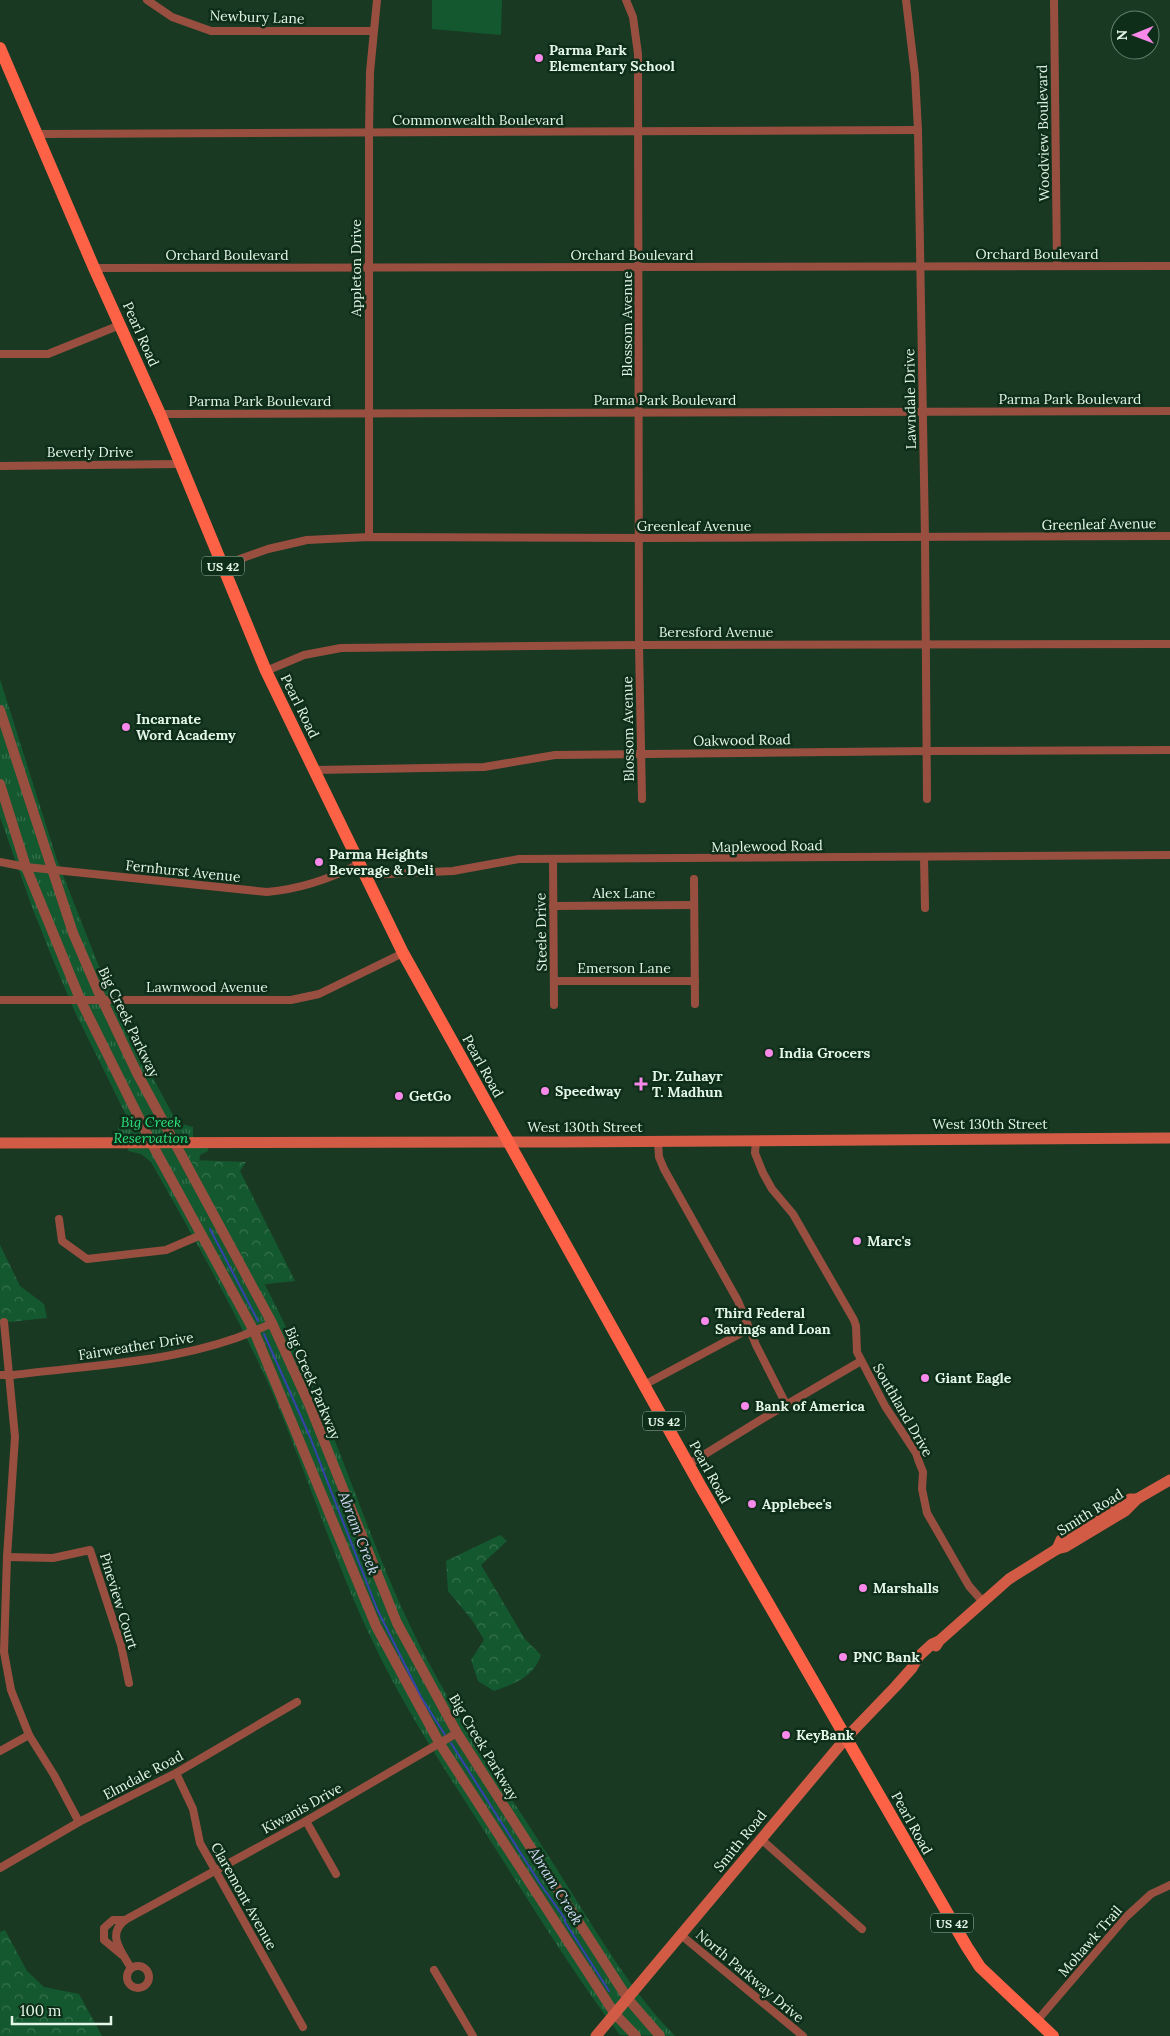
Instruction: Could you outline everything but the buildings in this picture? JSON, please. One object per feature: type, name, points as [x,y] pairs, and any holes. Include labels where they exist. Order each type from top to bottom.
[{"type":"main road","name":"Pearl Road","points":[[0,48],[94,268],[160,414],[266,671],[403,953],[812,1682],[968,1949],[980,1966],[1052,2036]]},
{"type":"main road","name":"West 130th Street","points":[[0,1143],[658,1142],[1170,1138]]},
{"type":"main road","name":"Smith Road","points":[[596,2036],[846,1738],[912,1668],[919,1666],[933,1651],[939,1641],[1009,1579],[1057,1549],[1065,1547],[1126,1511],[1137,1500],[1170,1480]]},
{"type":"street","name":"Newbury Lane","points":[[147,0],[172,17],[211,31],[374,31]]},
{"type":"street","name":"Appleton Drive","points":[[369,537],[369,133],[370,72],[376,0]]},
{"type":"street","name":"Blossom Avenue","points":[[626,0],[633,17],[638,54],[639,645],[642,799]]},
{"type":"street","name":"Lawndale Drive","points":[[906,0],[915,76],[918,130],[925,538],[927,799]]},
{"type":"street","name":"Woodview Boulevard","points":[[1054,0],[1057,266]]},
{"type":"street","name":"Commonwealth Boulevard","points":[[38,134],[918,130]]},
{"type":"street","name":"Orchard Boulevard","points":[[94,268],[1170,266]]},
{"type":"street","points":[[0,354],[48,354],[120,325]]},
{"type":"street","name":"Parma Park Boulevard","points":[[160,414],[1170,411]]},
{"type":"street","name":"Beverly Drive","points":[[0,466],[180,464]]},
{"type":"street","name":"Greenleaf Avenue","points":[[223,565],[268,549],[307,540],[369,537],[925,538],[1170,536]]},
{"type":"street","name":"Beresford Avenue","points":[[266,671],[304,655],[341,648],[639,645],[1170,644]]},
{"type":"street","name":"Big Creek Parkway","points":[[0,710],[73,934],[137,1073],[272,1323],[309,1404],[397,1623],[457,1733],[628,1999],[660,2036]]},
{"type":"street","name":"Oakwood Road","points":[[315,770],[484,767],[555,755],[927,750],[1170,750]]},
{"type":"street","points":[[0,784],[26,866],[80,999],[152,1144],[254,1331],[376,1626],[440,1744],[614,2014],[636,2036]]},
{"type":"street","name":"Maplewood Road","points":[[362,869],[453,871],[519,859],[1170,855]]},
{"type":"street","points":[[924,857],[925,908]]},
{"type":"street","name":"Steele Drive","points":[[553,859],[554,1005]]},
{"type":"street","name":"Fernhurst Avenue","points":[[0,862],[267,892],[293,890],[339,874],[362,869]]},
{"type":"street","points":[[694,878],[695,1004]]},
{"type":"street","name":"Alex Lane","points":[[554,906],[694,905]]},
{"type":"street","name":"Lawnwood Avenue","points":[[0,1000],[291,1000],[319,994],[403,953]]},
{"type":"street","name":"Emerson Lane","points":[[554,981],[695,980]]},
{"type":"street","name":"Southland Drive","points":[[756,1141],[755,1154],[763,1173],[772,1189],[793,1214],[854,1320],[856,1331],[855,1345],[861,1361],[885,1406],[917,1457],[923,1472],[922,1489],[927,1513],[969,1586],[984,1603]]},
{"type":"street","points":[[658,1142],[659,1157],[664,1169],[738,1301],[749,1329],[786,1404]]},
{"type":"street","points":[[59,1219],[62,1241],[87,1259],[166,1250],[201,1235]]},
{"type":"street","points":[[4,1322],[11,1375],[15,1437],[7,1558],[4,1652],[11,1690],[29,1735],[54,1775],[79,1822]]},
{"type":"street","name":"Fairweather Drive","points":[[0,1375],[155,1358],[193,1351],[254,1331],[272,1323]]},
{"type":"street","points":[[644,1385],[749,1329]]},
{"type":"street","name":"Southland Drive","points":[[689,1464],[786,1404],[861,1361]]},
{"type":"street","name":"Pineview Court","points":[[7,1558],[53,1558],[90,1550],[114,1622],[129,1683]]},
{"type":"street","name":"Elmdale Road","points":[[0,1868],[79,1822],[176,1773],[297,1702]]},
{"type":"street","name":"Kiwanis Drive","points":[[125,1957],[104,1940],[104,1928],[113,1920],[125,1920],[215,1869],[306,1821],[457,1733]]},
{"type":"street","points":[[0,1752],[29,1735]]},
{"type":"street","name":"Claremont Avenue","points":[[176,1773],[193,1809],[200,1844],[303,2027]]},
{"type":"street","points":[[306,1821],[336,1874]]},
{"type":"street","points":[[762,1840],[862,1929]]},
{"type":"street","name":"Mohawk Trail","points":[[1036,2022],[1126,1917],[1151,1894],[1170,1885]]},
{"type":"street","points":[[125,1920],[119,1925],[116,1932],[117,1943],[131,1968]]},
{"type":"street","name":"North Parkway Drive","points":[[681,1935],[803,2036]]},
{"type":"street","points":[[434,1970],[473,2036]]},
{"type":"green space","points":[[432,0],[502,0],[501,35],[432,29]]},
{"type":"green space","name":"Big Creek Reservation","points":[[0,679],[57,860],[98,964],[146,1065],[174,1117],[182,1124],[193,1127],[193,1142],[208,1142],[208,1151],[200,1155],[199,1164],[259,1274],[301,1358],[389,1579],[418,1642],[465,1726],[624,1974],[675,2036],[620,2035],[553,1939],[443,1766],[412,1716],[357,1608],[272,1392],[230,1305],[151,1162],[141,1154],[128,1151],[128,1142],[118,1142],[118,1127],[125,1123],[126,1115],[75,1012],[53,960],[0,817]]},
{"type":"green space","points":[[191,1160],[246,1162],[240,1171],[295,1281],[258,1285]]},
{"type":"green space","points":[[0,1245],[20,1286],[44,1304],[47,1318],[0,1323]]},
{"type":"green space","points":[[500,1535],[507,1541],[481,1565],[525,1639],[541,1655],[534,1669],[522,1679],[494,1691],[478,1681],[471,1660],[484,1640],[472,1620],[448,1591],[446,1561]]},
{"type":"green space","points":[[5,1930],[27,1971],[44,1987],[79,1994],[102,2036],[0,2036],[0,1932]]},
{"type":"waterway","name":"Abram Creek","points":[[210,1229],[258,1321]]},
{"type":"waterway","name":"Abram Creek","points":[[264,1334],[310,1437],[377,1609],[421,1697],[445,1735]]},
{"type":"waterway","name":"Abram Creek","points":[[451,1743],[539,1882],[565,1919],[565,1922],[609,1991]]},
{"type":"place","name":"Parma Park Elementary School","points":[[539,58]]},
{"type":"place","name":"Incarnate Word Academy","points":[[126,727]]},
{"type":"place","name":"Parma Heights Beverage & Deli","points":[[319,862]]},
{"type":"place","name":"India Grocers","points":[[769,1053]]},
{"type":"place","name":"Dr. Zuhayr T. Madhun","points":[[641,1084]]},
{"type":"place","name":"Speedway","points":[[545,1091]]},
{"type":"place","name":"GetGo","points":[[399,1096]]},
{"type":"place","name":"Marc's","points":[[857,1241]]},
{"type":"place","name":"Third Federal Savings and Loan","points":[[705,1321]]},
{"type":"place","name":"Giant Eagle","points":[[925,1378]]},
{"type":"place","name":"Bank of America","points":[[745,1406]]},
{"type":"place","name":"Applebee's","points":[[752,1504]]},
{"type":"place","name":"Marshalls","points":[[863,1588]]},
{"type":"place","name":"PNC Bank","points":[[843,1657]]},
{"type":"place","name":"KeyBank","points":[[786,1735]]}]
